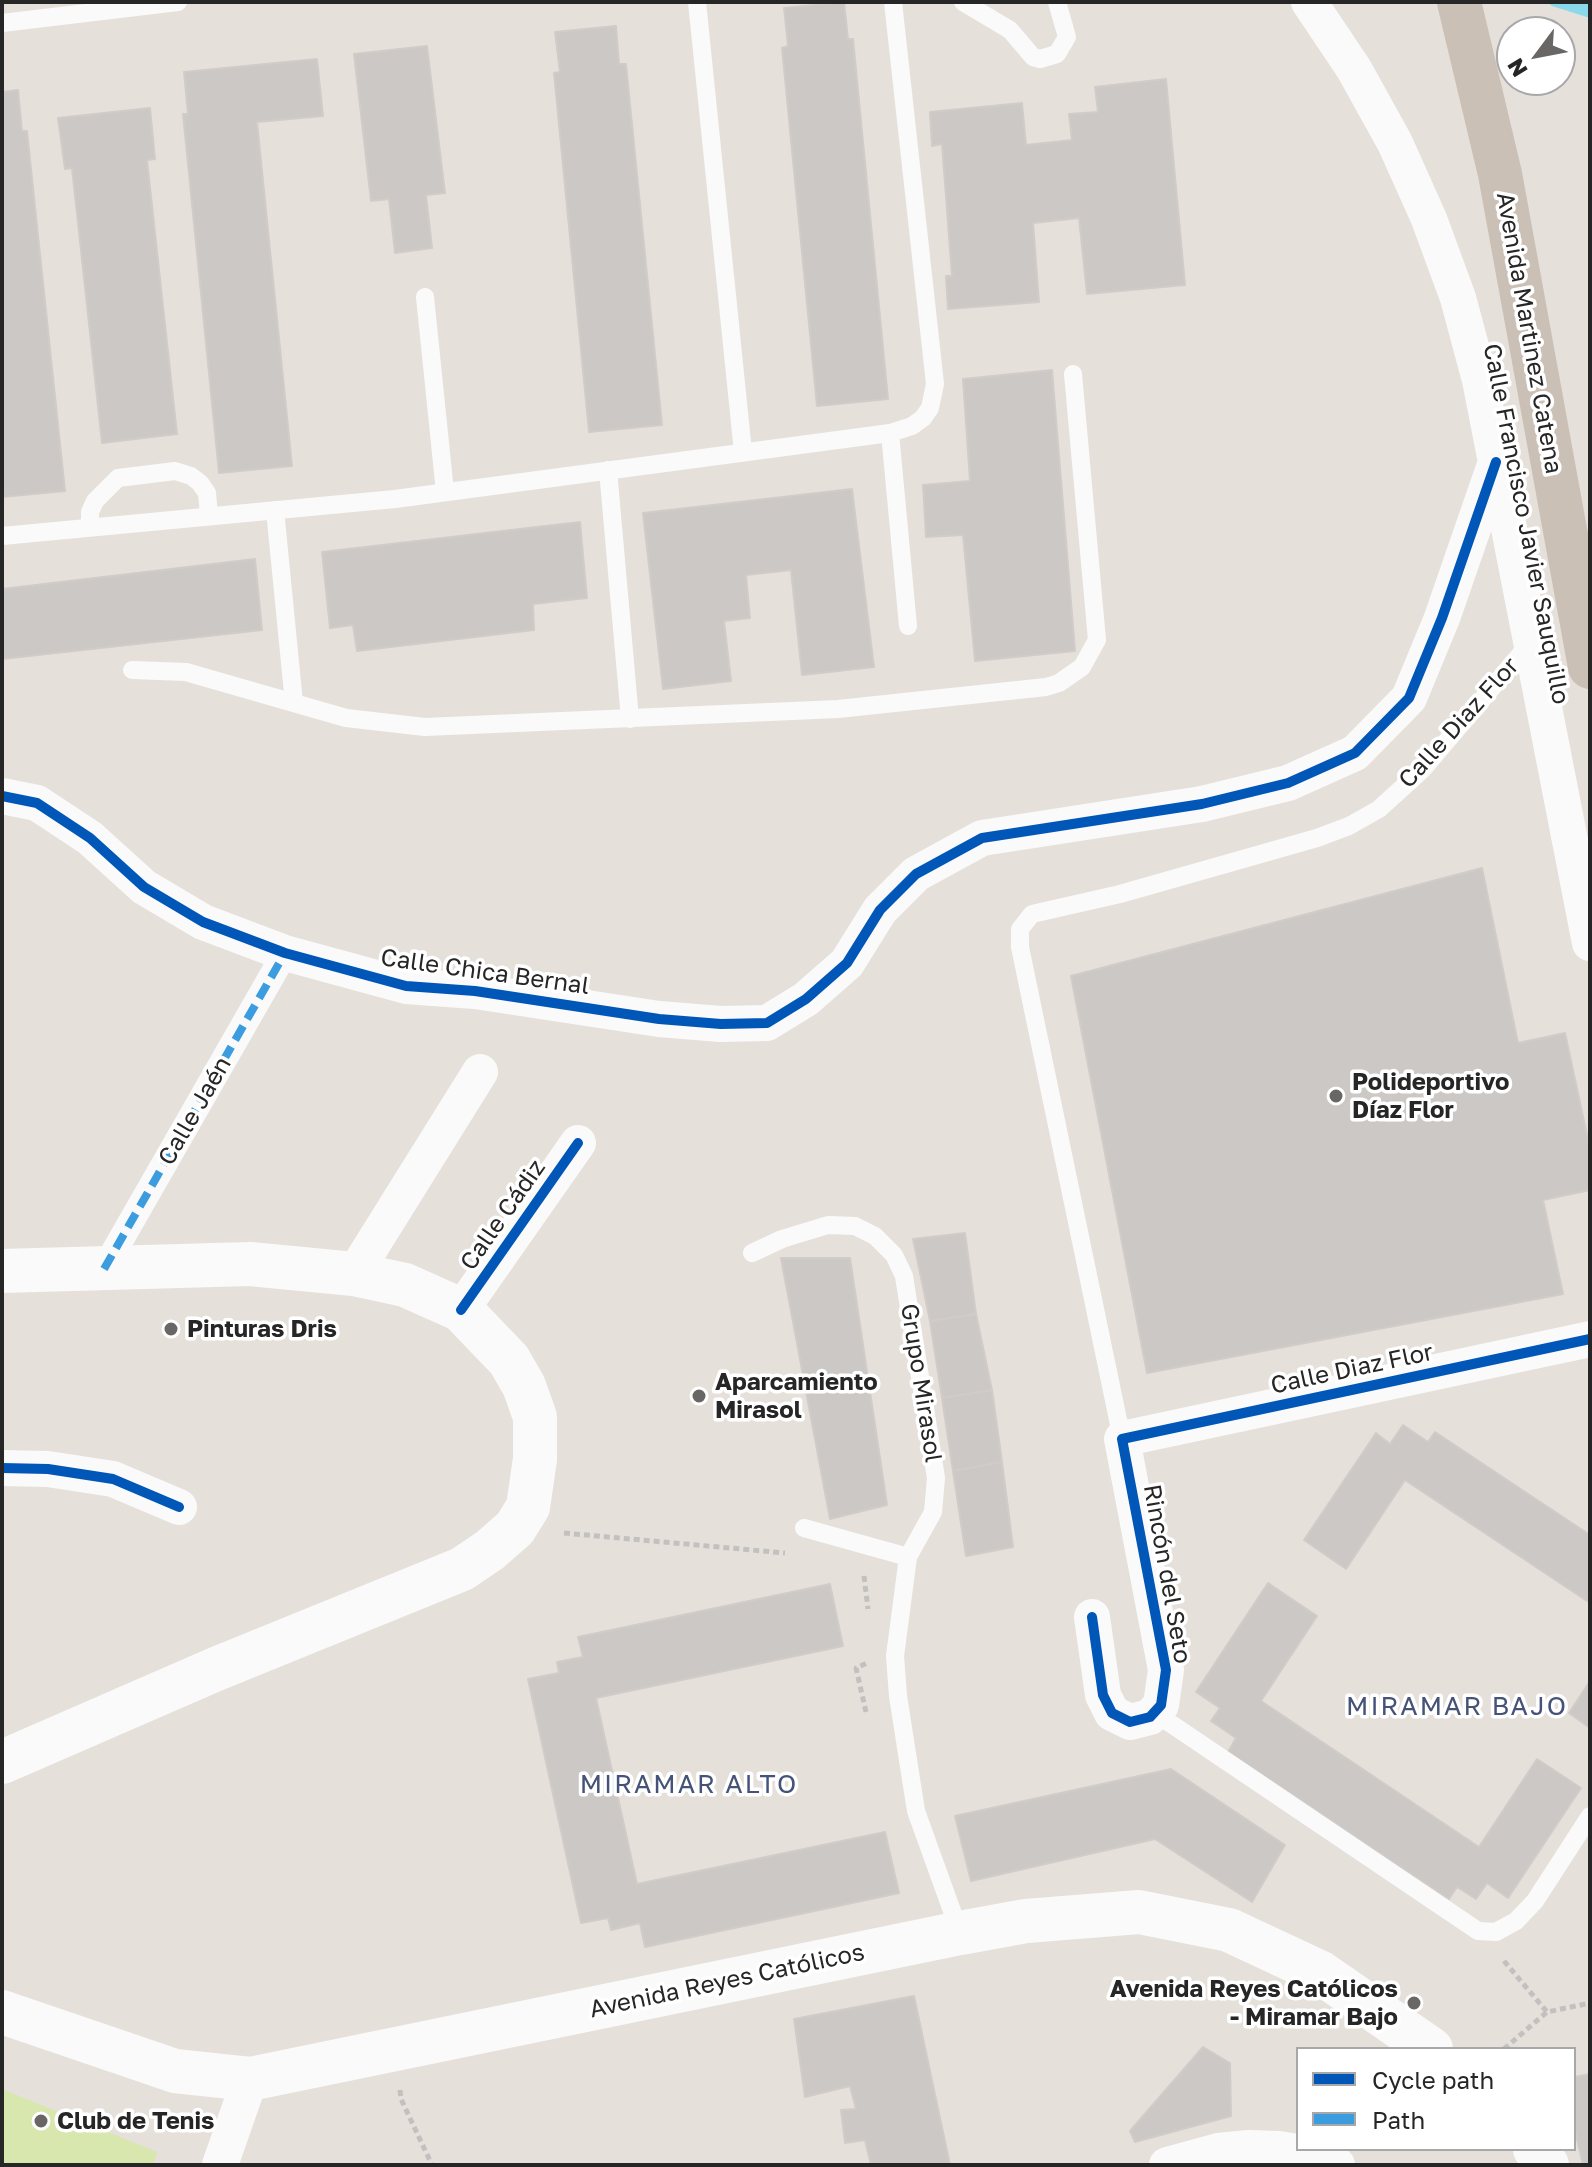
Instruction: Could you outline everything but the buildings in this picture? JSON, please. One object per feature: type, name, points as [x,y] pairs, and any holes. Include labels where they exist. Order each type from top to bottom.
[{"type":"highway","name":"Avenida Martinez Catena","points":[[1459,2],[1500,174],[1590,667]]},
{"type":"main road","points":[[2,1271],[250,1264],[354,1274],[405,1285],[461,1310],[509,1360],[524,1386],[535,1417],[535,1459],[528,1507],[515,1528],[462,1569],[216,1669],[2,1762]]},
{"type":"main road","name":"Avenida Reyes Católicos","points":[[2,2012],[175,2071],[250,2079],[960,1933],[1026,1921],[1139,1912],[1229,1930],[1321,1973],[1428,2047]]},
{"type":"street","name":"Calle Francisco Javier Sauquillo","points":[[1309,2],[1354,69],[1395,143],[1429,219],[1462,312],[1480,380],[1590,943]]},
{"type":"street","name":"Calle Chica Bernal","points":[[2,796],[37,803],[90,838],[144,887],[203,922],[285,953],[406,986],[475,991],[659,1019],[721,1024],[767,1023],[806,999],[847,963],[880,910],[916,874],[982,838],[1202,804],[1288,783],[1355,753],[1409,698],[1442,618],[1496,462]]},
{"type":"street","name":"Calle Jaén","points":[[104,1269],[285,953]]},
{"type":"street","points":[[354,1274],[480,1072]]},
{"type":"street","name":"Calle Cádiz","points":[[461,1310],[578,1143]]},
{"type":"street","name":"Calle Diaz Flor","points":[[1122,1439],[1590,1339]]},
{"type":"street","name":"Rincón del Seto","points":[[1122,1439],[1166,1670],[1165,1692],[1155,1713]]},
{"type":"street","points":[[2,1468],[48,1469],[113,1479],[179,1507]]},
{"type":"street","points":[[1092,1617],[1103,1695],[1112,1713],[1130,1722],[1155,1713]]},
{"type":"street","points":[[220,2165],[250,2079]]},
{"type":"street","points":[[1167,2165],[1218,2151],[1249,2148],[1309,2154],[1337,2165]]},
{"type":"lane","points":[[2,23],[178,2]]},
{"type":"lane","points":[[697,2],[743,452]]},
{"type":"lane","points":[[2,536],[445,492],[890,433],[912,426],[923,418],[934,396],[935,384],[893,2]]},
{"type":"lane","points":[[963,2],[1010,30],[1033,57],[1040,59],[1057,54],[1067,37],[1057,2]]},
{"type":"lane","points":[[425,297],[445,492]]},
{"type":"lane","points":[[132,670],[186,672],[346,718],[425,727],[838,709],[1046,687],[1071,677],[1091,655],[1097,640],[1073,374]]},
{"type":"lane","points":[[890,433],[908,626]]},
{"type":"lane","points":[[608,470],[630,719]]},
{"type":"lane","points":[[90,527],[90,512],[95,501],[118,478],[175,471],[191,476],[200,483],[207,493],[209,516]]},
{"type":"lane","points":[[275,510],[294,703]]},
{"type":"lane","name":"Calle Diaz Flor","points":[[1122,1439],[1020,947],[1020,929],[1032,914],[1135,889],[1317,838],[1349,826],[1379,809],[1423,769],[1530,643]]},
{"type":"lane","name":"Grupo Mirasol","points":[[752,1253],[782,1239],[828,1225],[855,1226],[875,1236],[894,1255],[904,1276],[936,1478],[933,1512],[908,1557]]},
{"type":"lane","points":[[804,1528],[908,1557],[895,1656],[898,1696],[916,1811],[960,1933]]},
{"type":"lane","points":[[1155,1713],[1478,1931],[1496,1932],[1516,1921],[1535,1901],[1590,1816]]},
{"type":"path","points":[[515,1528],[798,1555]]},
{"type":"path","points":[[855,1568],[865,1578],[869,1619]]},
{"type":"path","points":[[870,1726],[856,1668],[872,1661]]},
{"type":"path","points":[[1478,1931],[1547,2012]]},
{"type":"path","points":[[1506,2047],[1547,2012],[1590,2003]]},
{"type":"path","points":[[393,2049],[401,2099],[432,2165]]},
{"type":"green space","name":"Club de Tenis","points":[[2,2089],[157,2152],[153,2165],[2,2165]]},
{"type":"water","points":[[1547,2],[1590,2],[1590,18],[1552,6]]},
{"type":"marked path","points":[[104,1269],[285,953]]},
{"type":"cycle path","points":[[2,796],[37,803],[90,838],[144,887],[203,922],[285,953],[406,986],[475,991],[659,1019],[721,1024],[767,1023],[806,999],[847,963],[880,910],[916,874],[982,838],[1202,804],[1288,783],[1355,753],[1409,698],[1442,618],[1496,462]]},
{"type":"cycle path","points":[[461,1310],[578,1143]]},
{"type":"cycle path","points":[[1092,1617],[1103,1695],[1112,1713],[1130,1722],[1150,1717],[1161,1705],[1166,1670],[1122,1439],[1590,1339]]},
{"type":"cycle path","points":[[2,1468],[48,1469],[113,1479],[179,1507]]},
{"type":"place","name":"Polideportivo Díaz Flor","points":[[1336,1096]]},
{"type":"place","name":"Pinturas Dris","points":[[171,1329]]},
{"type":"place","name":"Aparcamiento Mirasol","points":[[699,1396]]},
{"type":"place","name":"Avenida Reyes Católicos - Miramar Bajo","points":[[1414,2003]]},
{"type":"place","name":"Club de Tenis","points":[[41,2121]]},
{"type":"district","name":"MIRAMAR BAJO","points":[[1457,1707]]},
{"type":"district","name":"MIRAMAR ALTO","points":[[689,1785]]}]
